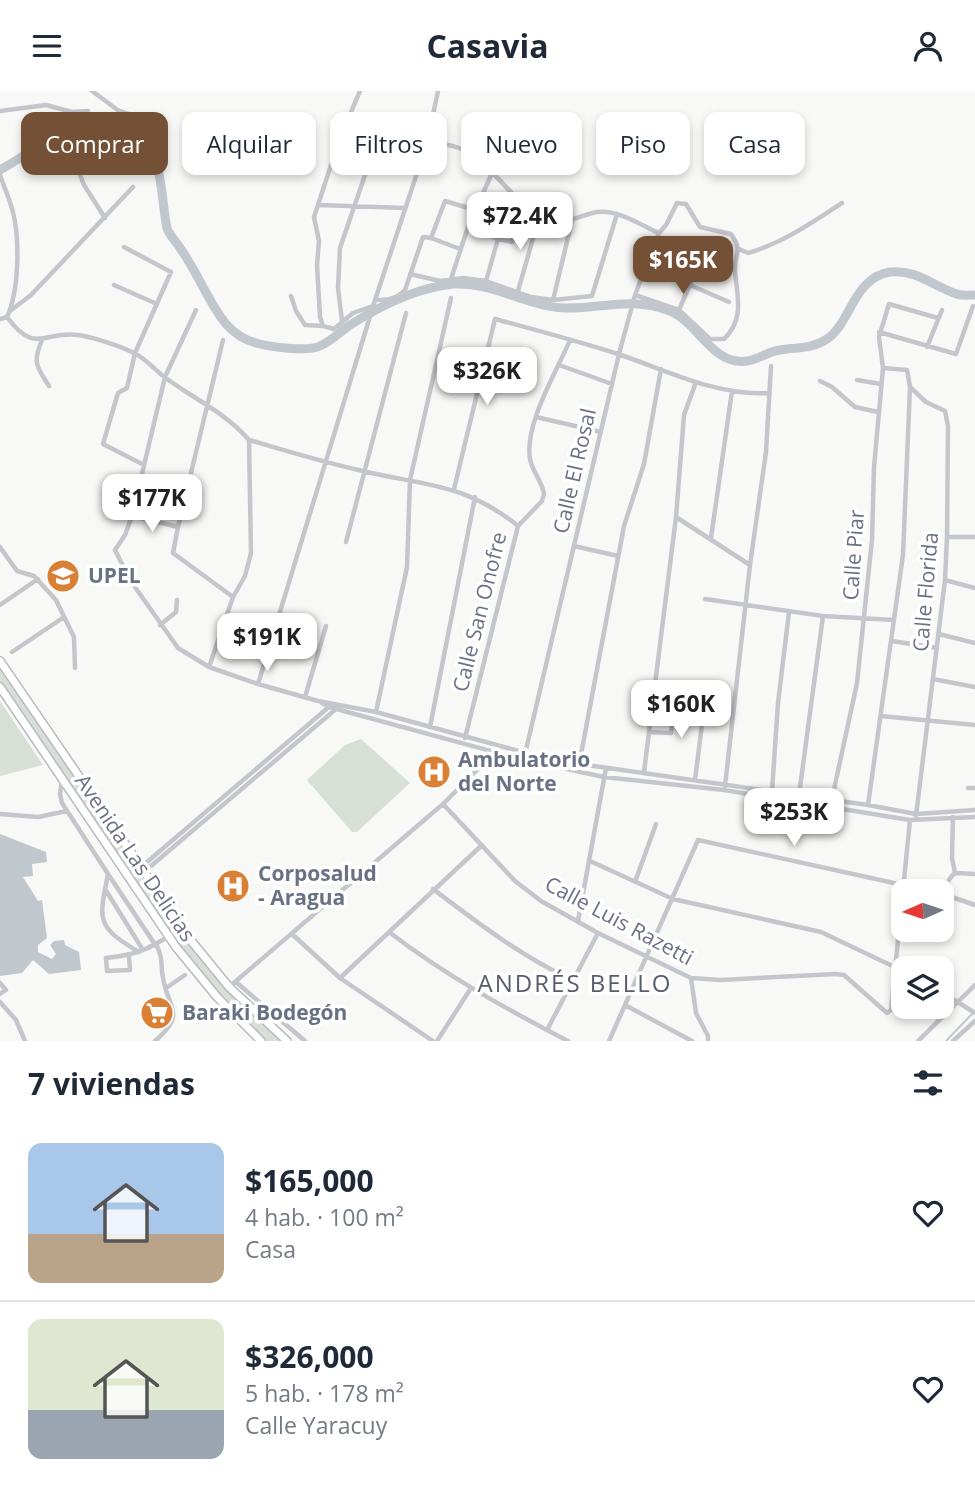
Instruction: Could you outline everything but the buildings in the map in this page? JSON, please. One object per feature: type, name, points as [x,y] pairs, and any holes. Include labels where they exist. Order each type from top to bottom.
[{"type":"main road","name":"Avenida Las Delicias","points":[[0,661],[181,927],[229,988],[288,1041]]},
{"type":"main road","name":"Avenida Las Delicias","points":[[0,687],[169,936],[217,997],[261,1041]]},
{"type":"street","points":[[92,91],[124,112]]},
{"type":"street","points":[[351,112],[360,91]]},
{"type":"street","points":[[434,112],[438,91]]},
{"type":"street","points":[[0,111],[46,105],[72,112],[88,111]]},
{"type":"street","points":[[323,326],[320,317],[317,265],[319,241],[314,217],[330,167]]},
{"type":"street","points":[[80,175],[105,218]]},
{"type":"street","points":[[342,322],[338,288],[340,248],[365,175]]},
{"type":"street","points":[[258,684],[416,175]]},
{"type":"street","points":[[451,279],[468,227],[491,175]]},
{"type":"street","points":[[494,175],[538,221],[548,224],[572,221],[598,212],[617,214],[659,233]]},
{"type":"street","points":[[0,176],[13,212],[17,238],[16,276],[10,311],[7,317],[0,319]]},
{"type":"street","points":[[10,311],[31,295],[133,187]]},
{"type":"street","points":[[431,238],[445,201],[475,210]]},
{"type":"street","name":"Calle El Rosal","points":[[525,754],[619,354],[634,301],[659,233],[677,203],[686,204],[700,227],[731,234],[739,249]]},
{"type":"street","points":[[634,301],[679,310],[710,339],[724,339],[736,325],[739,292],[735,269],[739,249],[748,253],[773,243],[807,226],[842,203]]},
{"type":"street","points":[[319,205],[405,208]]},
{"type":"street","points":[[468,227],[512,242],[522,205]]},
{"type":"street","points":[[410,274],[431,280],[486,281],[531,297],[553,300],[592,296],[617,214]]},
{"type":"street","points":[[518,291],[538,221]]},
{"type":"street","points":[[553,300],[572,221]]},
{"type":"street","points":[[291,296],[303,324],[338,328],[353,313],[400,296],[405,290],[422,237],[460,249]]},
{"type":"street","points":[[486,281],[498,239]]},
{"type":"street","points":[[124,247],[171,272],[135,353],[127,389],[118,393],[103,444],[144,465]]},
{"type":"street","points":[[679,310],[699,264]]},
{"type":"street","points":[[646,266],[729,302]]},
{"type":"street","points":[[114,285],[157,304]]},
{"type":"street","points":[[376,712],[407,567],[410,480],[451,298]]},
{"type":"street","name":"Calle Piar","points":[[830,808],[857,683],[865,618],[883,368],[879,332],[889,303],[938,319]]},
{"type":"street","points":[[879,332],[956,354],[973,306]]},
{"type":"street","points":[[196,310],[165,377],[132,516],[115,551],[130,580],[178,648],[209,667],[258,684],[331,705],[376,712],[525,754],[695,780],[830,808],[914,818],[975,817]]},
{"type":"street","points":[[927,347],[942,310]]},
{"type":"street","points":[[346,542],[406,313]]},
{"type":"street","points":[[7,317],[26,337],[42,341],[65,335],[79,335],[135,353],[165,377],[236,425],[249,440],[364,472],[454,489],[496,508],[518,526]]},
{"type":"street","points":[[454,489],[495,319],[570,339],[732,391],[768,393]]},
{"type":"street","points":[[968,321],[975,323]]},
{"type":"street","name":"Calle San Onofre","points":[[464,744],[518,526],[542,501],[544,494],[530,458],[536,417],[570,339]]},
{"type":"street","points":[[223,340],[173,553],[233,597]]},
{"type":"street","points":[[42,341],[36,363],[49,386]]},
{"type":"street","points":[[438,357],[528,372]]},
{"type":"street","points":[[559,365],[612,384]]},
{"type":"street","points":[[724,787],[766,452],[771,366]]},
{"type":"street","points":[[868,805],[903,555],[910,387],[906,370],[883,368]]},
{"type":"street","points":[[578,772],[624,526],[644,464],[661,369]]},
{"type":"street","points":[[857,380],[881,384]]},
{"type":"street","points":[[644,772],[676,517],[684,415],[696,381]]},
{"type":"street","points":[[820,381],[832,387],[855,407],[878,412]]},
{"type":"street","name":"Calle Florida","points":[[904,879],[928,721],[945,580],[947,537],[947,418],[945,411],[926,402],[910,387]]},
{"type":"street","points":[[711,538],[732,391]]},
{"type":"street","points":[[536,417],[601,432]]},
{"type":"street","points":[[209,667],[233,597],[245,576],[251,553],[249,440]]},
{"type":"street","points":[[430,727],[475,497]]},
{"type":"street","points":[[132,516],[177,527]]},
{"type":"street","points":[[676,517],[750,565]]},
{"type":"street","points":[[947,537],[975,537]]},
{"type":"street","points":[[574,546],[618,556]]},
{"type":"street","points":[[0,547],[17,572],[38,579],[56,600],[75,641],[75,668]]},
{"type":"street","points":[[0,605],[38,579]]},
{"type":"street","points":[[945,580],[975,588]]},
{"type":"street","points":[[705,599],[823,616],[894,620]]},
{"type":"street","points":[[160,625],[176,612],[177,600]]},
{"type":"street","points":[[772,791],[778,703],[789,612]]},
{"type":"street","points":[[799,796],[823,616]]},
{"type":"street","points":[[12,652],[64,617]]},
{"type":"street","points":[[305,697],[327,626]]},
{"type":"street","points":[[939,633],[975,643]]},
{"type":"street","points":[[891,641],[937,648]]},
{"type":"street","points":[[933,679],[975,687]]},
{"type":"street","points":[[649,732],[670,733],[674,704]]},
{"type":"street","points":[[134,884],[147,862],[331,705]]},
{"type":"street","points":[[124,869],[151,866],[338,706]]},
{"type":"street","points":[[338,706],[464,744],[604,777],[772,791],[868,805],[914,818],[975,810]]},
{"type":"street","points":[[695,780],[704,708]]},
{"type":"street","points":[[881,716],[975,725]]},
{"type":"street","points":[[229,988],[443,804],[500,747]]},
{"type":"street","points":[[578,921],[606,768]]},
{"type":"street","points":[[62,779],[60,794],[67,811],[163,959],[162,977],[173,1006],[174,1017],[169,1029],[155,1041]]},
{"type":"street","points":[[968,788],[975,788]]},
{"type":"street","name":"Calle Luis Razetti","points":[[443,804],[515,881],[541,901],[647,958],[691,978],[721,980],[835,974],[851,980],[887,1013]]},
{"type":"street","points":[[0,814],[38,817],[67,811]]},
{"type":"street","points":[[953,817],[952,858],[955,873]]},
{"type":"street","points":[[635,882],[656,824]]},
{"type":"street","points":[[609,1041],[698,840],[891,882]]},
{"type":"street","points":[[340,978],[482,845]]},
{"type":"street","points":[[590,861],[673,899],[821,932],[891,965]]},
{"type":"street","points":[[975,874],[955,873],[947,881],[949,896],[975,905]]},
{"type":"street","points":[[108,874],[100,905],[102,920],[113,936],[141,951]]},
{"type":"street","points":[[105,889],[141,951]]},
{"type":"street","points":[[433,889],[539,965],[572,980]]},
{"type":"street","points":[[129,956],[130,970],[107,971],[106,958],[129,956],[156,946],[181,927]]},
{"type":"street","points":[[389,932],[426,961],[568,1041]]},
{"type":"street","points":[[547,1030],[598,933]]},
{"type":"street","points":[[292,934],[340,978],[435,1041],[471,988]]},
{"type":"street","points":[[166,988],[185,975]]},
{"type":"street","points":[[691,978],[696,1013],[708,1041]]},
{"type":"street","points":[[236,982],[305,1041]]},
{"type":"street","points":[[0,983],[6,990],[0,994]]},
{"type":"street","points":[[918,1041],[975,985]]},
{"type":"street","points":[[954,999],[974,1012]]},
{"type":"street","points":[[0,1002],[16,1020],[25,1041]]},
{"type":"street","points":[[625,1005],[692,1041]]},
{"type":"street","name":"Calle Florida","points":[[887,1013],[891,1010]]},
{"type":"street","points":[[953,1041],[975,1021]]},
{"type":"shaded area","points":[[0,661],[140,867],[229,988],[287,1041],[261,1041],[176,947],[0,687]]},
{"type":"shaded area","points":[[0,701],[43,765],[0,776]]},
{"type":"shaded area","points":[[361,739],[410,783],[357,832],[352,832],[307,780],[345,745]]},
{"type":"shaded area","points":[[0,834],[46,852],[47,862],[32,864],[33,876],[23,877],[38,901],[42,900],[47,938],[38,945],[38,952],[52,959],[56,954],[50,945],[54,941],[64,940],[65,945],[79,952],[81,970],[49,974],[33,960],[22,973],[0,976]]},
{"type":"waterway","points":[[0,170],[35,149],[57,142],[101,139],[142,147],[150,153],[157,169],[168,231],[220,316],[243,338],[279,347],[306,349],[320,346],[387,304],[427,289],[454,284],[496,290],[536,303],[564,308],[629,304],[656,307],[680,317],[715,351],[735,361],[747,361],[775,351],[821,343],[835,332],[868,283],[890,272],[909,273],[959,295],[975,295]]},
{"type":"waterway","points":[[946,1041],[972,1014]]},
{"type":"place","name":"UPEL","points":[[63,576]]},
{"type":"place","name":"Ambulatorio del Norte","points":[[434,772]]},
{"type":"place","name":"Corposalud - Aragua","points":[[233,886]]},
{"type":"place","name":"Baraki Bodegón","points":[[157,1013]]},
{"type":"district","name":"ANDRÉS BELLO","points":[[575,984]]}]
